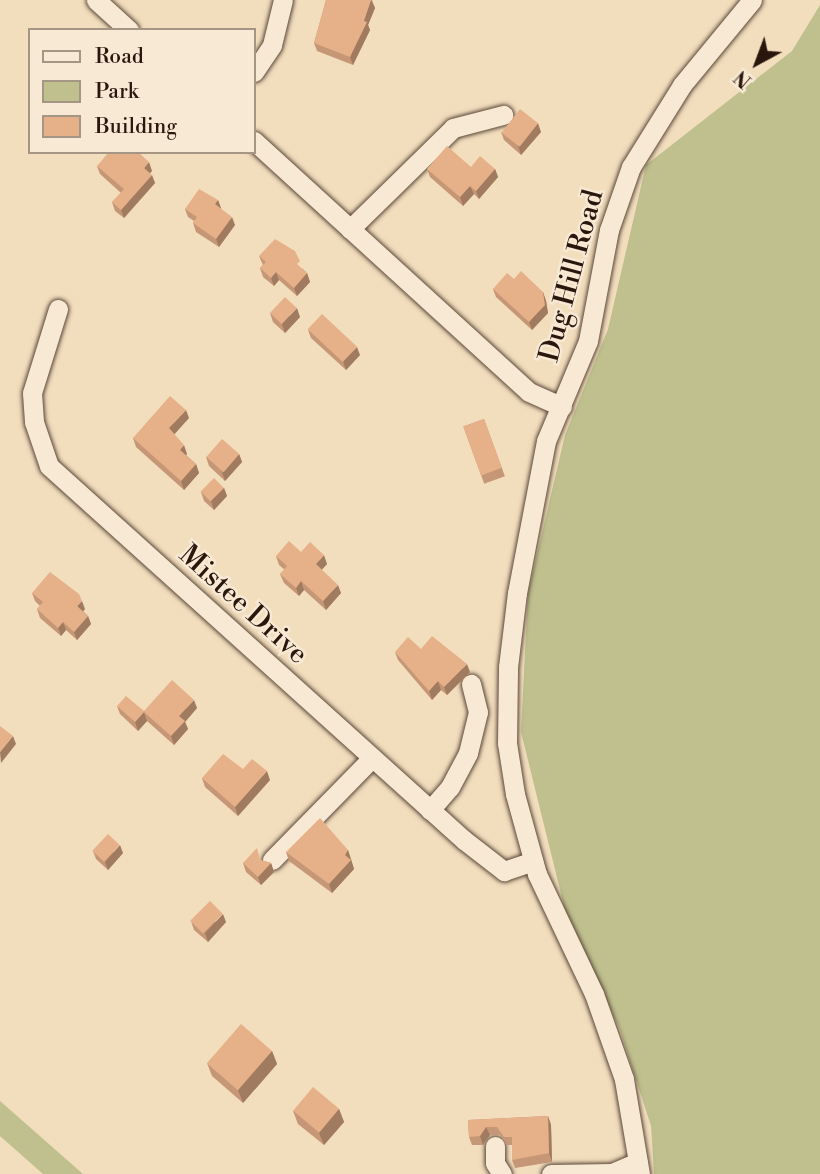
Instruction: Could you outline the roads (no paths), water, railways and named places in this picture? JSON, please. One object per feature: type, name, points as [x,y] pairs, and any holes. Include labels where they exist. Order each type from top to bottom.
[{"type":"street","points":[[96,0],[127,28]]},
{"type":"street","points":[[256,69],[272,45],[284,0]]},
{"type":"street","name":"Dug Hill Road","points":[[256,143],[529,392],[562,407],[589,341],[609,230],[631,167],[682,85],[752,0]]},
{"type":"street","points":[[350,229],[453,128],[503,115]]},
{"type":"street","name":"Mistee Drive","points":[[58,309],[32,393],[34,422],[49,466],[430,810],[504,871],[533,861]]},
{"type":"street","points":[[551,1174],[612,1173],[639,1168],[624,1079],[594,995],[554,918],[533,861],[507,743],[509,667],[517,593],[546,441],[562,407]]},
{"type":"street","points":[[430,810],[450,787],[468,753],[478,712],[471,684]]},
{"type":"street","points":[[272,860],[372,758]]},
{"type":"street","points":[[495,1146],[495,1163],[502,1174]]}]
